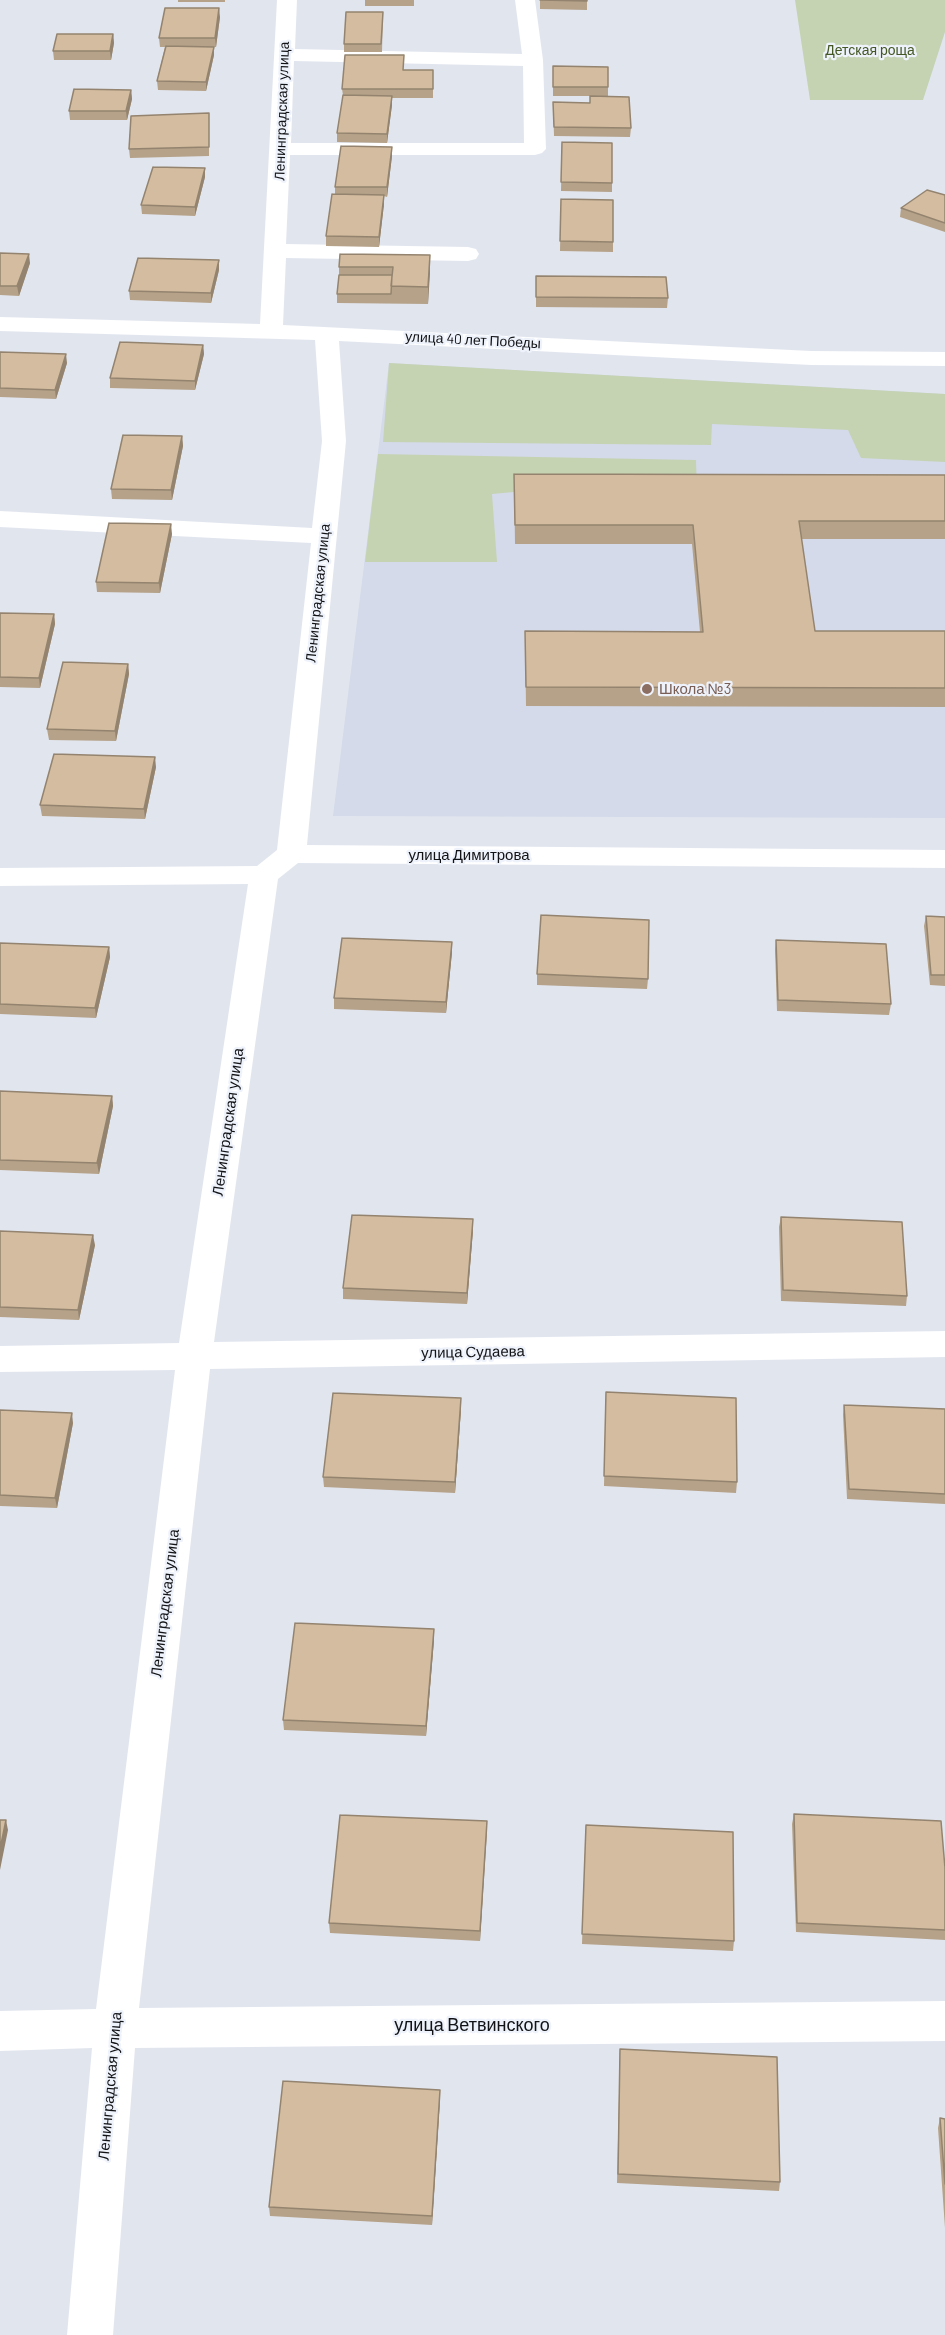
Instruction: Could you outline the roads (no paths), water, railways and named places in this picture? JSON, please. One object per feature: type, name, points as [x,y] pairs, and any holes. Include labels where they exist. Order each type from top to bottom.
[{"type":"street","name":"Ленинградская улица","points":[[271,331],[282,148],[283,55],[287,0]]},
{"type":"street","points":[[282,148],[535,149],[533,60],[525,0]]},
{"type":"street","points":[[283,55],[533,60]]},
{"type":"street","points":[[277,251],[468,254]]},
{"type":"street","name":"улица 40 лет Победы","points":[[0,324],[328,333],[811,358],[945,359]]},
{"type":"street","name":"Ленинградская улица","points":[[90,2335],[115,2028],[194,1357],[277,864],[324,536],[334,441],[326,346],[328,333]]},
{"type":"street","points":[[0,519],[324,536]]},
{"type":"street","name":"улица Димитрова","points":[[0,877],[277,864],[945,859]]},
{"type":"street","name":"улица Судаева","points":[[0,1359],[945,1344]]},
{"type":"street","name":"улица Ветвинского","points":[[0,2031],[115,2028],[945,2022]]},
{"type":"place","name":"Школа №3","points":[[647,689]]},
{"type":"park label","name":"Детская роща","points":[[870,50]]}]
